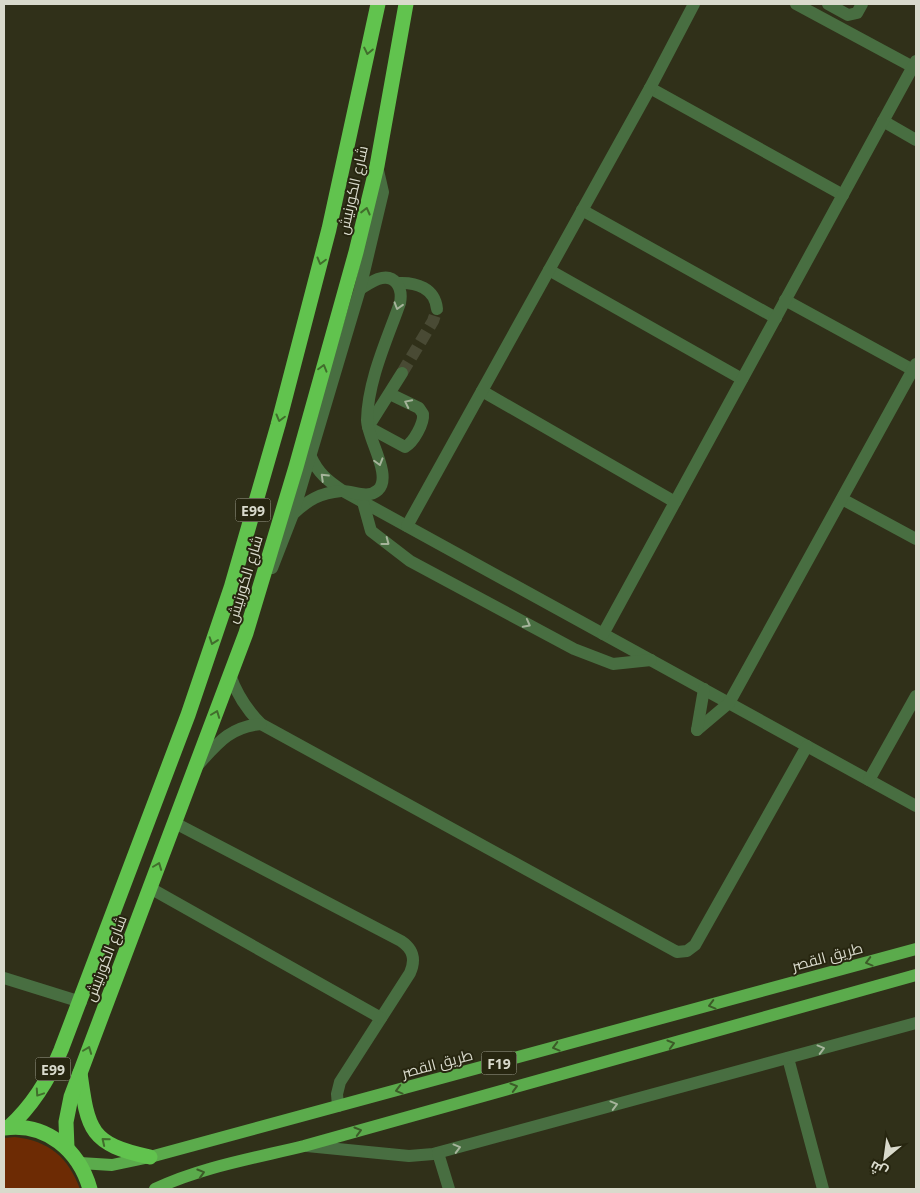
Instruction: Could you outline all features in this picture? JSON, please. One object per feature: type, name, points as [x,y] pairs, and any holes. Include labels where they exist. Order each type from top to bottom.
[{"type":"highway","name":"شارع الكورنيش","points":[[7,1127],[31,1104],[48,1078],[81,1002],[188,715],[234,578],[278,425],[329,229],[378,4]]},
{"type":"highway","name":"شارع الكورنيش","points":[[66,1148],[68,1110],[80,1072],[246,633],[296,467],[356,252],[377,166],[406,4]]},
{"type":"highway","points":[[80,1072],[86,1112],[94,1130],[101,1138],[114,1147],[150,1157]]},
{"type":"highway","points":[[7,1127],[25,1128],[40,1132],[54,1139],[66,1148],[80,1163],[90,1189]]},
{"type":"main road","name":"طريق القصر","points":[[80,1163],[112,1165],[150,1157],[916,949]]},
{"type":"main road","name":"F19","points":[[155,1189],[205,1171],[304,1146],[916,975]]},
{"type":"street","points":[[407,526],[650,88],[694,4]]},
{"type":"street","points":[[603,634],[915,64],[796,4]]},
{"type":"street","points":[[828,4],[848,15],[857,13],[862,4]]},
{"type":"street","points":[[650,88],[843,195]]},
{"type":"street","points":[[883,121],[916,140]]},
{"type":"street","points":[[246,633],[294,514],[360,289],[383,192],[377,166]]},
{"type":"street","points":[[582,210],[776,318]]},
{"type":"street","points":[[549,270],[742,380]]},
{"type":"street","points":[[360,289],[378,278],[389,278],[398,283],[412,284],[426,289],[435,298],[437,309]]},
{"type":"street","points":[[294,514],[309,500],[325,494],[342,491],[369,494],[378,490],[382,481],[382,474],[378,457],[369,436],[368,412],[375,377],[400,303],[402,293],[398,283]]},
{"type":"street","points":[[704,689],[697,730],[729,703],[914,367],[785,300]]},
{"type":"street","points":[[368,427],[402,373]]},
{"type":"street","points":[[482,391],[675,502]]},
{"type":"street","points":[[368,427],[403,447],[410,445],[422,423],[423,414],[418,408],[390,394]]},
{"type":"street","points":[[311,457],[317,471],[327,481],[342,491],[916,806]]},
{"type":"street","points":[[842,499],[916,539]]},
{"type":"street","points":[[363,502],[371,530],[410,561],[574,649],[613,664],[650,660]]},
{"type":"street","points":[[230,675],[246,707],[262,724],[307,742],[673,951],[682,952],[692,949],[696,945],[807,746]]},
{"type":"street","points":[[870,780],[916,696]]},
{"type":"street","points":[[196,768],[217,744],[230,733],[245,726],[262,724]]},
{"type":"street","points":[[175,823],[407,945],[411,951],[413,966],[340,1082],[337,1094],[338,1106]]},
{"type":"street","points":[[150,888],[381,1018]]},
{"type":"street","points":[[4,978],[81,1002]]},
{"type":"street","points":[[304,1146],[409,1156],[438,1153],[916,1024]]},
{"type":"street","points":[[788,1058],[823,1189]]},
{"type":"street","points":[[438,1153],[449,1189]]},
{"type":"shaded area","points":[[15,1137],[38,1142],[56,1152],[70,1168],[80,1189],[4,1189],[4,1138]]},
{"type":"tunnel","points":[[402,373],[433,321],[437,309]]}]
